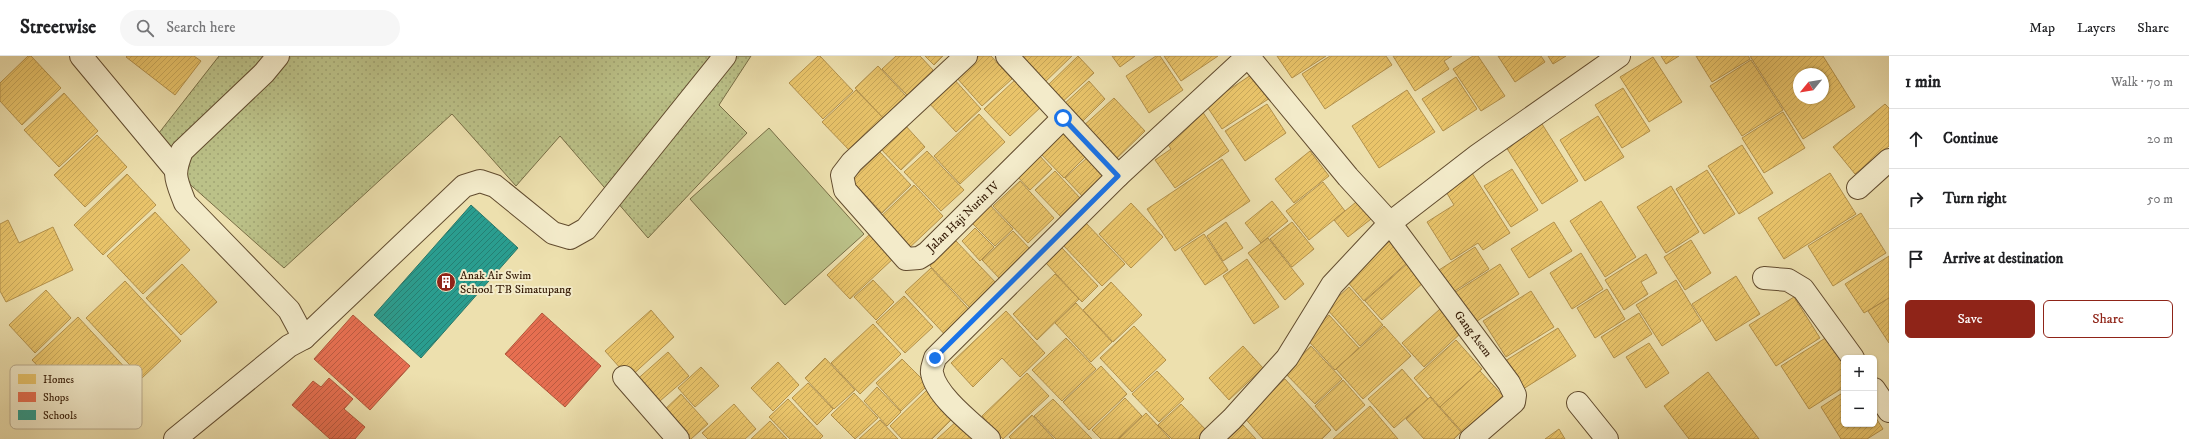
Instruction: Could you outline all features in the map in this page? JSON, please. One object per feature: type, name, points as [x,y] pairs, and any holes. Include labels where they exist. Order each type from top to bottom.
[{"type":"street","points":[[81,56],[175,169]]},
{"type":"street","points":[[278,56],[264,74],[182,151],[175,169],[177,183],[185,203],[289,310],[304,338]]},
{"type":"street","points":[[175,439],[289,346],[304,338],[464,186],[480,181],[495,186],[553,233],[570,238],[586,229],[725,56]]},
{"type":"street","name":"Jalan Haji Nurin IV","points":[[966,56],[844,170],[842,179],[845,190],[906,259],[919,258],[927,253],[1063,118]]},
{"type":"street","points":[[1007,56],[1118,176]]},
{"type":"street","points":[[989,439],[944,396],[936,385],[932,373],[935,358],[1118,176],[1248,56]]},
{"type":"street","name":"Gang Asem","points":[[1248,56],[1338,166],[1390,223],[1514,391],[1514,402],[1510,408],[1472,439]]},
{"type":"street","points":[[1211,439],[1232,419],[1287,358],[1332,285],[1390,223],[1478,155],[1619,56]]},
{"type":"street","points":[[1858,188],[1889,160]]},
{"type":"street","points":[[1764,278],[1788,280],[1803,289],[1851,355]]},
{"type":"street","points":[[624,377],[678,439]]},
{"type":"street","points":[[1875,391],[1889,410]]},
{"type":"street","points":[[1578,403],[1607,439]]},
{"type":"green space","points":[[219,56],[751,56],[719,105],[747,133],[648,238],[560,136],[516,186],[452,114],[284,268],[148,147]]},
{"type":"green space","points":[[769,128],[864,234],[785,305],[690,199]]},
{"type":"building: Homes","points":[[28,56],[31,56],[61,88],[22,125],[0,101],[0,83]]},
{"type":"building: Homes","points":[[194,56],[201,61],[175,95],[126,57]]},
{"type":"building: Homes","points":[[818,56],[820,56],[853,91],[823,119],[789,83]]},
{"type":"building: Homes","points":[[896,56],[920,56],[933,70],[907,95],[882,69]]},
{"type":"building: Homes","points":[[925,56],[943,56],[934,65]]},
{"type":"building: Homes","points":[[979,56],[991,56],[1012,79],[982,106],[956,77]]},
{"type":"building: Homes","points":[[1021,56],[1072,56],[1041,86]]},
{"type":"building: Homes","points":[[1078,56],[1094,73],[1060,104],[1045,88]]},
{"type":"building: Homes","points":[[1112,56],[1135,56],[1120,67]]},
{"type":"building: Homes","points":[[1156,56],[1160,56],[1183,90],[1149,113],[1126,76]]},
{"type":"building: Homes","points":[[1164,56],[1218,56],[1181,81]]},
{"type":"building: Homes","points":[[1277,56],[1326,56],[1292,78]]},
{"type":"building: Homes","points":[[1330,56],[1386,56],[1392,65],[1325,109],[1302,74]]},
{"type":"building: Homes","points":[[1393,56],[1452,56],[1444,61],[1449,69],[1415,91]]},
{"type":"building: Homes","points":[[1473,56],[1478,56],[1505,96],[1481,111],[1453,69]]},
{"type":"building: Homes","points":[[1498,56],[1541,56],[1545,62],[1515,82]]},
{"type":"building: Homes","points":[[1548,56],[1566,56],[1553,64]]},
{"type":"building: Homes","points":[[1661,56],[1679,56],[1666,64]]},
{"type":"building: Homes","points":[[1696,56],[1748,56],[1750,59],[1712,82]]},
{"type":"building: Homes","points":[[1750,56],[1823,56],[1855,107],[1803,139]]},
{"type":"building: Homes","points":[[1653,57],[1682,102],[1649,122],[1620,77]]},
{"type":"building: Homes","points":[[1751,60],[1783,110],[1742,136],[1710,86]]},
{"type":"building: Homes","points":[[878,66],[907,97],[884,119],[855,88]]},
{"type":"building: Homes","points":[[1254,73],[1270,98],[1222,129],[1206,105]]},
{"type":"building: Homes","points":[[1456,77],[1477,109],[1443,131],[1422,99]]},
{"type":"building: Homes","points":[[953,78],[981,109],[956,132],[928,102]]},
{"type":"building: Homes","points":[[1016,79],[1042,106],[1010,136],[984,109]]},
{"type":"building: Homes","points":[[1089,81],[1105,99],[1080,124],[1063,105]]},
{"type":"building: Homes","points":[[1623,88],[1650,131],[1622,148],[1595,105]]},
{"type":"building: Homes","points":[[856,90],[886,121],[852,153],[822,122]]},
{"type":"building: Homes","points":[[1407,90],[1435,132],[1379,168],[1352,126]]},
{"type":"building: Homes","points":[[64,93],[98,131],[59,167],[24,130]]},
{"type":"building: Homes","points":[[1114,98],[1145,131],[1113,162],[1081,128]]},
{"type":"building: Homes","points":[[1267,104],[1286,133],[1245,161],[1225,131]]},
{"type":"building: Homes","points":[[1885,104],[1889,108],[1889,146],[1855,174],[1833,147]]},
{"type":"building: Homes","points":[[1202,111],[1229,151],[1175,188],[1155,160],[1171,149],[1163,137]]},
{"type":"building: Homes","points":[[1783,112],[1805,148],[1764,173],[1742,138]]},
{"type":"building: Homes","points":[[979,114],[1005,142],[960,184],[934,156]]},
{"type":"building: Homes","points":[[1598,116],[1624,157],[1585,181],[1560,140]]},
{"type":"building: Homes","points":[[904,124],[925,147],[901,170],[879,147]]},
{"type":"building: Homes","points":[[1542,124],[1578,181],[1542,204],[1506,147]]},
{"type":"building: Homes","points":[[1064,128],[1088,154],[1064,178],[1039,152]]},
{"type":"building: Homes","points":[[97,135],[127,167],[85,207],[54,175]]},
{"type":"building: Homes","points":[[1742,145],[1773,193],[1739,214],[1708,166]]},
{"type":"building: Homes","points":[[927,151],[964,190],[941,211],[904,172]]},
{"type":"building: Homes","points":[[1310,151],[1329,176],[1294,203],[1275,179]]},
{"type":"building: Homes","points":[[880,152],[911,185],[882,213],[851,180]]},
{"type":"building: Homes","points":[[1037,153],[1052,169],[1030,190],[1015,174]]},
{"type":"building: Homes","points":[[1088,157],[1105,175],[1083,197],[1065,178]]},
{"type":"building: Homes","points":[[1222,159],[1250,201],[1175,251],[1147,209]]},
{"type":"building: Homes","points":[[1512,169],[1538,210],[1511,227],[1484,186]]},
{"type":"building: Homes","points":[[1707,170],[1735,214],[1704,234],[1676,189]]},
{"type":"building: Homes","points":[[1055,171],[1080,198],[1061,217],[1035,190]]},
{"type":"building: Homes","points":[[1472,173],[1510,233],[1483,250],[1478,243],[1451,260],[1427,222],[1454,205],[1445,190]]},
{"type":"building: Homes","points":[[1830,173],[1856,214],[1784,259],[1758,218]]},
{"type":"building: Homes","points":[[127,174],[156,205],[103,255],[74,225]]},
{"type":"building: Homes","points":[[1020,181],[1054,218],[1028,243],[993,206]]},
{"type":"building: Homes","points":[[1323,182],[1345,211],[1309,240],[1286,211]]},
{"type":"building: Homes","points":[[914,185],[943,216],[906,251],[877,220]]},
{"type":"building: Homes","points":[[1671,186],[1699,232],[1666,253],[1637,207]]},
{"type":"building: Homes","points":[[1361,198],[1375,216],[1348,237],[1334,220]]},
{"type":"building: Homes","points":[[985,200],[1013,229],[995,246],[967,218]]},
{"type":"building: Homes","points":[[1272,201],[1288,221],[1261,243],[1245,223]]},
{"type":"building: Homes","points":[[1601,201],[1636,257],[1605,277],[1570,221]]},
{"type":"building: Homes","points":[[1131,203],[1163,237],[1131,268],[1099,234]]},
{"type":"building: Homes","points":[[155,212],[190,250],[143,294],[107,256]]},
{"type":"building: Homes","points":[[1861,213],[1886,253],[1833,286],[1808,246]]},
{"type":"building: Homes","points":[[8,220],[19,243],[53,227],[73,270],[6,302],[0,291],[0,224]]},
{"type":"building: Homes","points":[[1084,221],[1125,264],[1102,286],[1061,243]]},
{"type":"building: Homes","points":[[1226,222],[1243,248],[1223,261],[1207,236]]},
{"type":"building: Homes","points":[[1292,222],[1314,249],[1292,267],[1270,239]]},
{"type":"building: Homes","points":[[1554,222],[1572,251],[1529,278],[1511,249]]},
{"type":"building: Homes","points":[[975,228],[994,247],[980,261],[962,241]]},
{"type":"building: Homes","points":[[1013,231],[1031,250],[1000,279],[982,260]]},
{"type":"building: Homes","points":[[872,232],[895,257],[850,299],[827,275]]},
{"type":"building: Homes","points":[[1204,234],[1228,270],[1205,285],[1181,249]]},
{"type":"building: Homes","points":[[1268,238],[1304,284],[1285,300],[1248,253]]},
{"type":"building: Homes","points":[[1391,240],[1409,261],[1364,301],[1346,280]]},
{"type":"building: Homes","points":[[1691,240],[1711,273],[1685,290],[1664,257]]},
{"type":"building: Homes","points":[[956,241],[998,285],[972,310],[930,266]]},
{"type":"building: Homes","points":[[1475,247],[1489,269],[1453,292],[1439,270]]},
{"type":"building: Homes","points":[[1062,248],[1098,286],[1082,302],[1046,263]]},
{"type":"building: Homes","points":[[1581,253],[1603,289],[1572,309],[1550,273]]},
{"type":"building: Homes","points":[[1646,254],[1657,273],[1641,282],[1648,294],[1624,310],[1605,280]]},
{"type":"building: Homes","points":[[1889,256],[1889,298],[1864,313],[1845,284]]},
{"type":"building: Homes","points":[[1247,259],[1279,307],[1254,324],[1223,276]]},
{"type":"building: Homes","points":[[1408,263],[1425,281],[1382,320],[1365,301]]},
{"type":"building: Homes","points":[[182,264],[217,302],[181,335],[146,298]]},
{"type":"building: Homes","points":[[1500,264],[1519,294],[1474,323],[1454,293]]},
{"type":"building: Homes","points":[[931,268],[974,315],[949,339],[905,292]]},
{"type":"building: Homes","points":[[1055,274],[1079,299],[1037,340],[1013,314]]},
{"type":"building: Homes","points":[[1736,276],[1760,314],[1716,341],[1692,304]]},
{"type":"building: Homes","points":[[873,280],[894,302],[876,320],[854,297]]},
{"type":"building: Homes","points":[[1676,280],[1701,321],[1662,346],[1636,305]]},
{"type":"building: Homes","points":[[125,281],[181,341],[142,378],[142,365],[130,365],[86,318]]},
{"type":"building: Homes","points":[[1111,282],[1142,315],[1113,342],[1083,310]]},
{"type":"building: Homes","points":[[1349,287],[1383,325],[1360,346],[1326,308]]},
{"type":"building: Homes","points":[[1607,289],[1625,319],[1595,338],[1577,308]]},
{"type":"building: Homes","points":[[46,290],[71,318],[35,353],[9,325]]},
{"type":"building: Homes","points":[[1531,291],[1554,327],[1506,357],[1483,321]]},
{"type":"building: Homes","points":[[904,296],[933,327],[905,353],[876,322]]},
{"type":"building: Homes","points":[[1794,297],[1820,338],[1776,366],[1749,325]]},
{"type":"building: Homes","points":[[1889,298],[1889,343],[1868,311]]},
{"type":"building: Homes","points":[[1076,303],[1112,342],[1091,362],[1055,323]]},
{"type":"building: Homes","points":[[1440,309],[1461,333],[1424,367],[1402,343]]},
{"type":"building: Homes","points":[[651,310],[674,337],[629,378],[605,351]]},
{"type":"building: Homes","points":[[1006,311],[1045,353],[1020,377],[1002,358],[973,387],[951,363]]},
{"type":"building: Homes","points":[[1639,313],[1652,334],[1614,358],[1601,337]]},
{"type":"building: Homes","points":[[1329,315],[1359,348],[1335,370],[1304,336]]},
{"type":"building: Homes","points":[[78,317],[123,365],[37,365],[32,360]]},
{"type":"building: Homes","points":[[873,324],[901,354],[860,394],[831,363]]},
{"type":"building: Homes","points":[[1134,326],[1166,360],[1132,392],[1100,358]]},
{"type":"building: Homes","points":[[1384,326],[1411,356],[1363,399],[1336,369]]},
{"type":"building: Homes","points":[[1558,328],[1576,356],[1523,389],[1505,361]]},
{"type":"building: Homes","points":[[1827,337],[1841,358],[1841,389],[1809,409],[1781,366]]},
{"type":"building: Homes","points":[[1066,338],[1096,369],[1062,401],[1032,370]]},
{"type":"building: Homes","points":[[1456,340],[1482,369],[1440,407],[1414,378]]},
{"type":"building: Homes","points":[[1649,343],[1669,373],[1646,388],[1626,357]]},
{"type":"building: Homes","points":[[1243,346],[1263,368],[1229,400],[1209,378]]},
{"type":"building: Homes","points":[[1311,346],[1342,379],[1315,404],[1284,372]]},
{"type":"building: Homes","points":[[668,352],[689,376],[653,407],[633,383]]},
{"type":"building: Homes","points":[[825,358],[855,390],[834,409],[805,378]]},
{"type":"building: Homes","points":[[902,359],[928,385],[901,411],[876,383]]},
{"type":"building: Homes","points":[[778,362],[799,385],[773,411],[751,388]]},
{"type":"building: Homes","points":[[1101,366],[1127,394],[1089,430],[1063,402]]},
{"type":"building: Homes","points":[[701,367],[719,386],[695,407],[678,388]]},
{"type":"building: Homes","points":[[1402,369],[1428,399],[1394,428],[1368,399]]},
{"type":"building: Homes","points":[[1157,371],[1184,399],[1159,422],[1132,394]]},
{"type":"building: Homes","points":[[1480,371],[1505,398],[1464,434],[1440,407]]},
{"type":"building: Homes","points":[[1708,372],[1759,439],[1689,439],[1664,406]]},
{"type":"building: Homes","points":[[1027,373],[1049,396],[1003,439],[982,416]]},
{"type":"building: Homes","points":[[1285,379],[1331,430],[1322,439],[1263,439],[1243,416]]},
{"type":"building: Homes","points":[[1343,380],[1365,405],[1336,431],[1315,406]]},
{"type":"building: Homes","points":[[808,383],[833,409],[817,425],[792,398]]},
{"type":"building: Homes","points":[[877,387],[901,412],[887,426],[864,401]]},
{"type":"building: Homes","points":[[927,390],[953,418],[932,439],[902,439],[890,426]]},
{"type":"building: Homes","points":[[854,393],[878,418],[855,439],[831,415]]},
{"type":"building: Homes","points":[[681,394],[708,424],[691,439],[683,439],[661,413]]},
{"type":"building: Homes","points":[[1841,394],[1841,427],[1877,427],[1877,420],[1883,429],[1867,439],[1841,439],[1821,407]]},
{"type":"building: Homes","points":[[1430,397],[1461,432],[1454,439],[1424,439],[1406,419]]},
{"type":"building: Homes","points":[[1125,398],[1142,416],[1118,439],[1101,439],[1092,430]]},
{"type":"building: Homes","points":[[788,399],[823,436],[820,439],[790,439],[769,417]]},
{"type":"building: Homes","points":[[1053,399],[1092,439],[1056,439],[1034,416]]},
{"type":"building: Homes","points":[[734,404],[756,429],[745,439],[708,439],[702,433]]},
{"type":"building: Homes","points":[[1181,404],[1208,432],[1201,439],[1172,439],[1158,425]]},
{"type":"building: Homes","points":[[1370,406],[1398,439],[1333,439]]},
{"type":"building: Homes","points":[[1146,413],[1170,439],[1119,439]]},
{"type":"building: Homes","points":[[1032,415],[1054,439],[1011,439],[1009,437]]},
{"type":"building: Homes","points":[[959,419],[978,439],[937,439]]},
{"type":"building: Homes","points":[[880,420],[898,439],[859,439]]},
{"type":"building: Homes","points":[[770,421],[787,439],[751,439]]},
{"type":"building: Homes","points":[[1243,425],[1256,439],[1228,439]]},
{"type":"building: Homes","points":[[1559,429],[1565,439],[1545,439]]},
{"type":"building: Shops","points":[[542,313],[601,366],[565,407],[505,354]]},
{"type":"building: Shops","points":[[353,315],[410,366],[370,410],[314,359]]},
{"type":"building: Shops","points":[[329,378],[353,399],[344,409],[365,427],[355,439],[330,439],[292,405],[313,381],[321,387]]},
{"type":"building: Schools","name":"Anak Air Swim School TB Simatupang","points":[[471,205],[518,248],[421,358],[374,315]]},
{"type":"place","name":"Anak Air Swim School TB Simatupang","points":[[446,282]]},
{"type":"route","points":[[935,358],[1118,176],[1063,118]]}]
